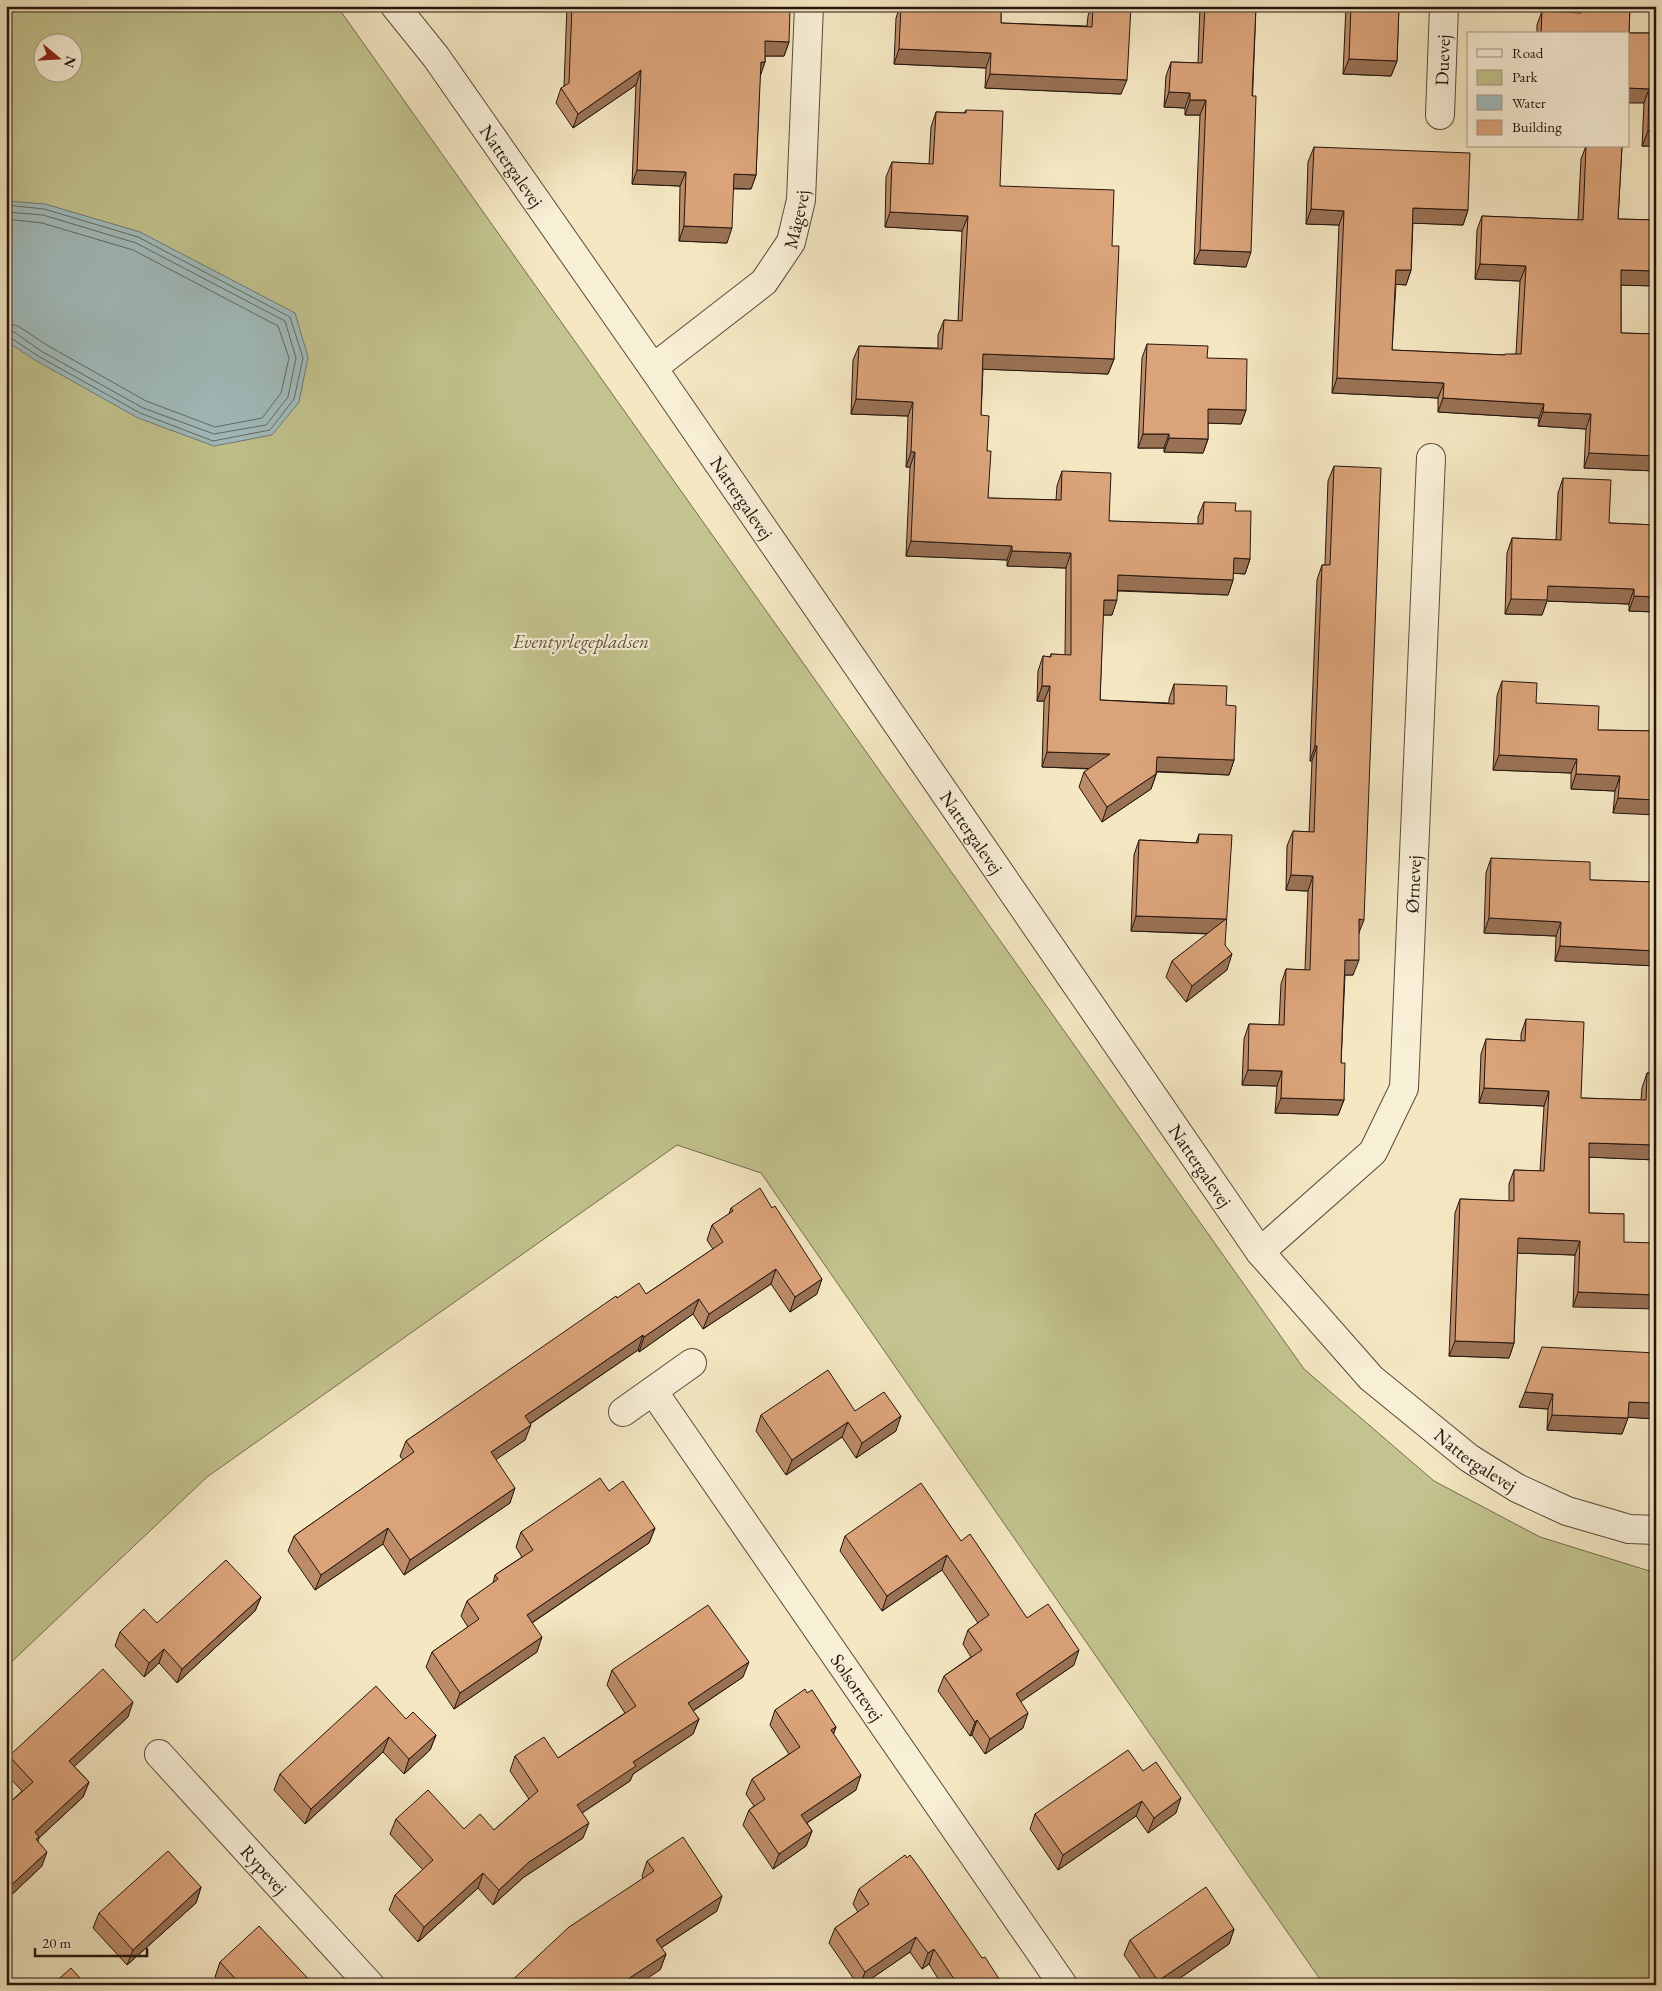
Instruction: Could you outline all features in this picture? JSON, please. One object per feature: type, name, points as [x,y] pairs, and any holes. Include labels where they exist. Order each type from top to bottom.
[{"type":"street","name":"Nattergalevej","points":[[395,6],[436,57],[653,368],[1260,1252],[1371,1378],[1469,1458],[1517,1488],[1567,1511],[1629,1529],[1656,1530]]},
{"type":"street","name":"Mågevej","points":[[653,368],[764,282],[791,242],[801,200],[809,6]]},
{"type":"street","name":"Duevej","points":[[1440,115],[1444,6]]},
{"type":"street","name":"Ørnevej","points":[[1260,1252],[1373,1152],[1404,1088],[1431,458]]},
{"type":"street","points":[[623,1412],[692,1363]]},
{"type":"street","name":"Solsortevej","points":[[653,1391],[1063,1985]]},
{"type":"street","name":"Rypevej","points":[[159,1754],[370,1985]]},
{"type":"green space","name":"Eventyrlegepladsen","points":[[6,6],[337,6],[1304,1369],[1434,1481],[1540,1537],[1656,1573],[1656,1985],[1324,1985],[761,1173],[677,1145],[207,1477],[6,1667]]},
{"type":"water","points":[[6,201],[45,204],[140,232],[295,313],[308,357],[299,402],[272,435],[214,446],[138,418],[35,360],[6,341]]},
{"type":"building","points":[[572,6],[676,6],[790,10],[789,42],[765,41],[765,62],[761,62],[756,175],[734,174],[732,228],[684,226],[686,172],[637,170],[641,70],[578,114],[561,88],[569,83]]},
{"type":"building","points":[[901,6],[1001,6],[1001,23],[1092,27],[1093,6],[1131,6],[1127,80],[990,74],[991,53],[899,49]]},
{"type":"building","points":[[1205,6],[1256,6],[1252,96],[1256,96],[1251,252],[1200,250],[1206,100],[1190,100],[1190,93],[1169,92],[1171,62],[1202,63]]},
{"type":"building","points":[[1351,6],[1399,6],[1397,61],[1349,59]]},
{"type":"building","points":[[1581,6],[1630,6],[1629,32],[1541,32],[1542,11],[1581,13]]},
{"type":"building","points":[[1630,33],[1656,33],[1656,131],[1648,131],[1649,89],[1630,88]]},
{"type":"building","points":[[966,110],[1003,111],[1000,186],[1114,190],[1112,246],[1119,246],[1114,359],[983,354],[981,415],[989,416],[987,451],[991,451],[988,498],[1061,500],[1062,471],[1111,473],[1109,521],[1203,524],[1204,502],[1236,503],[1235,511],[1251,511],[1250,559],[1234,558],[1233,580],[1118,575],[1117,600],[1104,600],[1100,700],[1174,704],[1174,684],[1227,686],[1226,705],[1236,706],[1234,760],[1157,757],[1156,774],[1107,807],[1084,772],[1110,754],[1047,752],[1050,686],[1042,686],[1043,656],[1051,657],[1051,654],[1071,655],[1071,553],[1012,551],[1012,546],[911,541],[915,452],[911,452],[913,402],[856,399],[859,346],[942,349],[944,320],[962,321],[968,216],[890,212],[892,162],[933,164],[936,112],[966,113]]},
{"type":"building","points":[[1314,147],[1470,153],[1468,210],[1413,208],[1411,270],[1396,270],[1392,350],[1521,354],[1526,266],[1480,264],[1482,216],[1583,220],[1586,148],[1622,148],[1618,219],[1656,220],[1656,271],[1621,270],[1621,333],[1656,334],[1656,456],[1589,453],[1591,414],[1543,412],[1544,404],[1443,398],[1444,383],[1337,378],[1344,211],[1311,209]]},
{"type":"building","points":[[1147,344],[1208,346],[1207,358],[1247,359],[1246,410],[1208,409],[1208,439],[1169,438],[1169,434],[1143,434]]},
{"type":"building","points":[[1334,466],[1381,468],[1364,920],[1359,919],[1359,960],[1345,960],[1341,1063],[1345,1063],[1344,1100],[1281,1098],[1282,1071],[1248,1070],[1249,1024],[1284,1025],[1286,969],[1310,970],[1313,876],[1291,875],[1293,831],[1314,832],[1317,746],[1315,746],[1322,565],[1330,565]]},
{"type":"building","points":[[1563,478],[1611,480],[1609,523],[1656,525],[1656,597],[1634,596],[1634,589],[1548,586],[1547,600],[1511,599],[1512,538],[1561,540]]},
{"type":"building","points":[[1502,681],[1537,683],[1536,703],[1599,706],[1598,730],[1656,731],[1656,800],[1618,798],[1620,776],[1576,774],[1577,759],[1499,755]]},
{"type":"building","points":[[1199,834],[1232,835],[1225,945],[1232,954],[1192,986],[1172,961],[1226,919],[1136,916],[1139,840],[1198,843]]},
{"type":"building","points":[[1491,858],[1590,862],[1590,880],[1656,882],[1656,951],[1560,946],[1561,922],[1489,918]]},
{"type":"building","points":[[1526,1019],[1584,1022],[1581,1098],[1646,1100],[1647,1073],[1656,1073],[1656,1145],[1589,1143],[1589,1213],[1624,1214],[1624,1242],[1656,1243],[1656,1295],[1578,1292],[1580,1241],[1518,1238],[1514,1343],[1455,1341],[1460,1199],[1514,1201],[1514,1170],[1544,1171],[1549,1091],[1484,1088],[1486,1039],[1525,1041]]},
{"type":"building","points":[[760,1188],[772,1208],[775,1206],[822,1279],[795,1297],[776,1269],[709,1314],[699,1299],[525,1416],[531,1425],[491,1452],[515,1488],[410,1560],[388,1528],[321,1575],[294,1536],[414,1452],[406,1441],[616,1296],[617,1298],[639,1283],[646,1294],[723,1242],[712,1225],[733,1211],[731,1208]]},
{"type":"building","points":[[1542,1347],[1656,1353],[1656,1403],[1629,1402],[1628,1418],[1552,1415],[1553,1394],[1525,1392]]},
{"type":"building","points":[[828,1370],[855,1411],[884,1392],[901,1416],[862,1443],[848,1422],[792,1460],[761,1415]]},
{"type":"building","points":[[600,1478],[609,1491],[623,1481],[655,1528],[527,1615],[542,1637],[460,1693],[432,1652],[479,1619],[467,1601],[498,1579],[495,1575],[533,1550],[521,1532]]},
{"type":"building","points":[[921,1483],[961,1541],[970,1534],[1027,1618],[1048,1604],[1079,1650],[1016,1694],[1028,1713],[990,1739],[977,1720],[975,1722],[944,1676],[982,1650],[968,1630],[989,1615],[947,1555],[887,1596],[845,1536]]},
{"type":"building","points":[[226,1560],[261,1597],[182,1669],[164,1649],[149,1663],[120,1632],[144,1609],[157,1623]]},
{"type":"building","points":[[708,1605],[749,1662],[688,1703],[699,1719],[633,1762],[636,1766],[577,1805],[589,1823],[529,1862],[499,1890],[483,1873],[424,1927],[395,1895],[433,1860],[396,1819],[428,1790],[464,1829],[480,1814],[494,1830],[538,1791],[515,1756],[544,1737],[558,1758],[636,1706],[612,1670]]},
{"type":"building","points":[[103,1669],[133,1702],[69,1761],[89,1782],[35,1832],[39,1837],[36,1839],[47,1852],[6,1890],[6,1806],[33,1782],[9,1756]]},
{"type":"building","points":[[376,1686],[406,1719],[413,1712],[436,1735],[409,1759],[389,1737],[311,1809],[280,1774]]},
{"type":"building","points":[[805,1689],[807,1693],[812,1690],[836,1727],[831,1730],[861,1775],[801,1815],[812,1831],[779,1854],[749,1810],[765,1799],[752,1779],[800,1747],[775,1710]]},
{"type":"building","points":[[1128,1750],[1143,1771],[1156,1762],[1181,1798],[1154,1818],[1142,1801],[1063,1855],[1035,1814]]},
{"type":"building","points":[[683,1837],[722,1896],[656,1940],[666,1954],[622,1985],[507,1985],[569,1927],[654,1871],[647,1861]]},
{"type":"building","points":[[168,1851],[201,1887],[133,1950],[99,1913]]},
{"type":"building","points":[[905,1855],[907,1858],[910,1855],[982,1958],[985,1957],[1003,1985],[958,1985],[934,1949],[928,1953],[916,1937],[865,1972],[835,1928],[869,1904],[859,1889]]},
{"type":"building","points":[[1206,1887],[1234,1929],[1158,1981],[1130,1940]]},
{"type":"building","points":[[259,1926],[314,1985],[241,1985],[220,1962]]},
{"type":"building","points":[[71,1968],[86,1985],[52,1985]]}]
